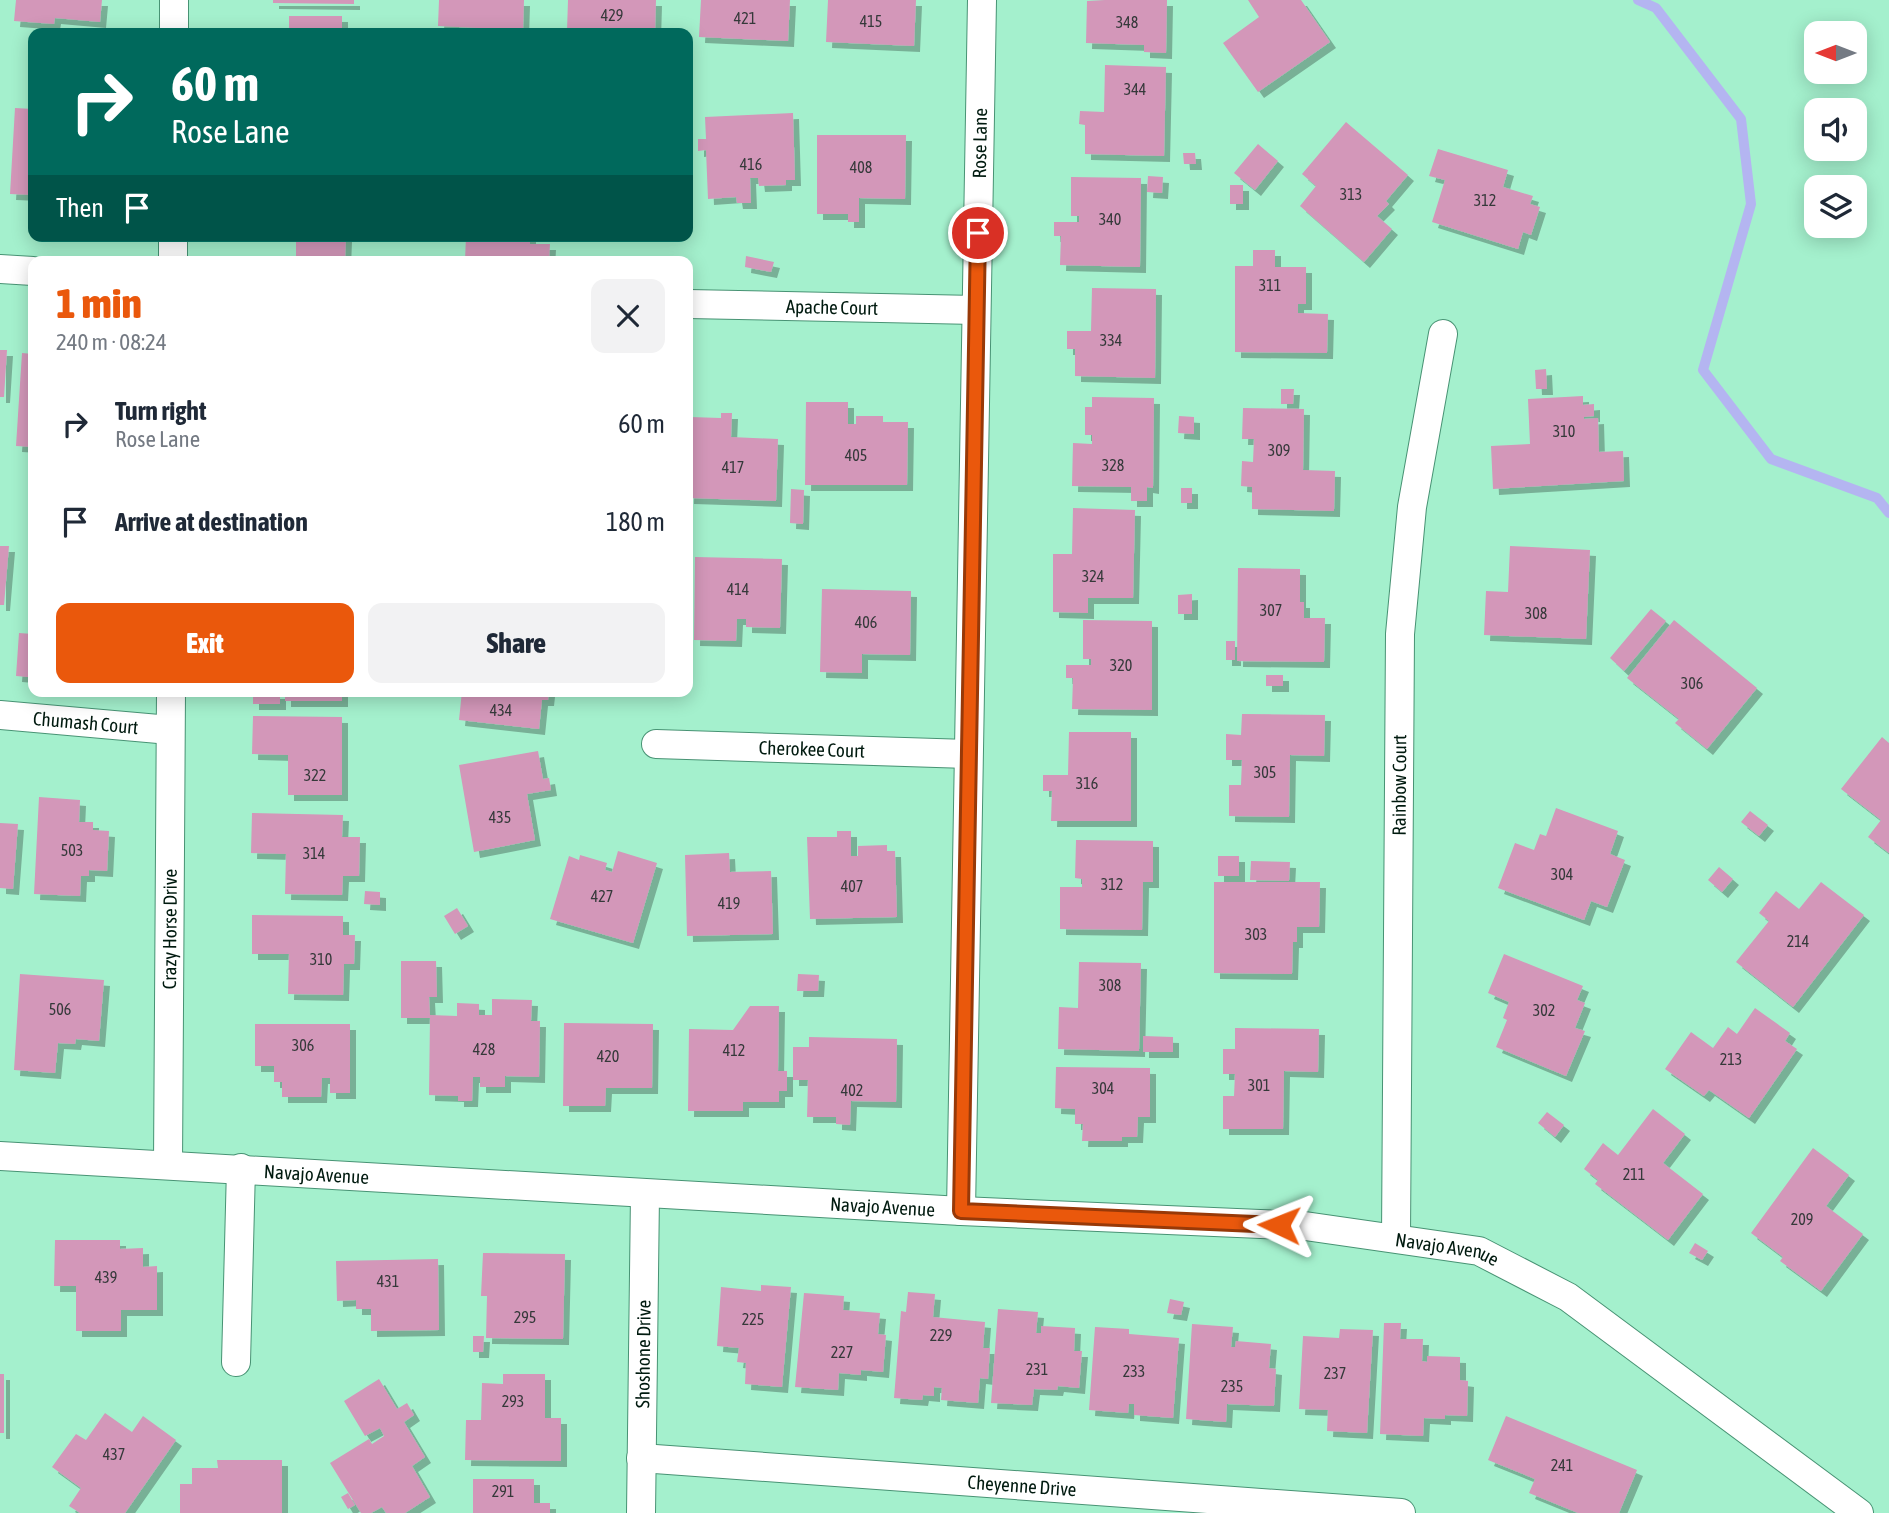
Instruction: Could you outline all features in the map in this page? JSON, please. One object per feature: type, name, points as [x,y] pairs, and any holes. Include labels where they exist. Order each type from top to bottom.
[{"type":"street","points":[[174,0],[174,28]]},
{"type":"street","name":"Rose Lane","points":[[961,1211],[982,0]]},
{"type":"street","points":[[0,269],[28,271]]},
{"type":"street","name":"Apache Court","points":[[693,304],[976,310]]},
{"type":"street","name":"Rainbow Court","points":[[1396,1238],[1400,634],[1412,507],[1443,334]]},
{"type":"street","name":"Crazy Horse Drive","points":[[168,1164],[171,697]]},
{"type":"street","name":"Chumash Court","points":[[0,715],[170,730]]},
{"type":"street","name":"Cherokee Court","points":[[656,744],[968,754]]},
{"type":"street","name":"Navajo Avenue","points":[[0,1156],[961,1211],[1305,1226],[1479,1251],[1567,1297],[1858,1513]]},
{"type":"street","name":"Navajo Avenue","points":[[236,1362],[241,1168]]},
{"type":"street","name":"Shoshone Drive","points":[[641,1513],[645,1194]]},
{"type":"street","name":"Cheyenne Drive","points":[[641,1458],[1401,1513]]},
{"type":"building","points":[[16,0],[102,0],[100,22],[55,18],[54,24],[14,21]]},
{"type":"building","points":[[273,0],[354,0],[354,4],[273,3]]},
{"type":"building","points":[[439,0],[524,0],[523,28],[438,26]]},
{"type":"building","points":[[568,0],[656,0],[655,28],[567,28]]},
{"type":"building","points":[[701,0],[790,0],[788,41],[699,37]]},
{"type":"building","points":[[828,0],[916,0],[914,46],[826,42]]},
{"type":"building","points":[[1167,0],[1166,53],[1144,52],[1144,45],[1086,43],[1087,1]]},
{"type":"building","points":[[1248,0],[1301,0],[1330,42],[1258,92],[1223,43],[1259,17]]},
{"type":"building","points":[[289,16],[342,16],[342,28],[289,28]]},
{"type":"building","points":[[1105,65],[1166,67],[1164,156],[1085,154],[1085,125],[1079,124],[1080,111],[1104,112]]},
{"type":"building","points":[[15,108],[28,109],[28,195],[10,194]]},
{"type":"building","points":[[793,113],[795,180],[786,180],[786,185],[759,186],[758,178],[750,178],[751,203],[737,203],[736,197],[708,199],[706,150],[698,151],[698,139],[706,139],[705,117]]},
{"type":"building","points":[[1346,122],[1408,175],[1386,201],[1389,204],[1377,216],[1392,229],[1364,262],[1300,206],[1316,186],[1302,174]]},
{"type":"building","points":[[817,135],[906,135],[905,199],[859,198],[859,222],[848,222],[848,214],[817,214]]},
{"type":"building","points":[[1258,144],[1278,161],[1255,190],[1234,173]]},
{"type":"building","points":[[1438,149],[1508,170],[1503,187],[1533,196],[1530,204],[1540,207],[1531,235],[1523,232],[1518,249],[1432,222],[1445,180],[1429,176]]},
{"type":"building","points":[[1183,153],[1195,153],[1196,164],[1184,164]]},
{"type":"building","points":[[1148,176],[1163,177],[1162,193],[1147,192]]},
{"type":"building","points":[[1071,177],[1141,178],[1140,267],[1060,265],[1061,236],[1054,236],[1054,222],[1079,222],[1079,216],[1071,216]]},
{"type":"building","points":[[1230,185],[1243,185],[1243,204],[1230,204]]},
{"type":"building","points":[[296,242],[346,242],[345,256],[296,256]]},
{"type":"building","points":[[466,242],[550,244],[549,256],[465,256]]},
{"type":"building","points":[[1253,250],[1275,250],[1275,267],[1306,267],[1306,304],[1298,304],[1298,313],[1328,314],[1327,353],[1235,352],[1235,266],[1253,266]]},
{"type":"building","points":[[746,256],[774,262],[771,272],[745,267]]},
{"type":"building","points":[[1092,288],[1156,289],[1155,378],[1075,376],[1075,349],[1067,349],[1067,331],[1091,331]]},
{"type":"building","points":[[0,350],[7,350],[4,397],[0,397]]},
{"type":"building","points":[[22,353],[28,354],[28,447],[16,446]]},
{"type":"building","points":[[1546,369],[1547,389],[1536,389],[1535,370]]},
{"type":"building","points":[[1281,389],[1294,389],[1293,404],[1281,404]]},
{"type":"building","points":[[1583,396],[1583,405],[1594,404],[1594,416],[1584,419],[1598,418],[1599,452],[1623,451],[1624,481],[1493,489],[1491,446],[1530,444],[1528,399]]},
{"type":"building","points":[[1092,397],[1154,398],[1153,488],[1147,487],[1147,501],[1131,501],[1131,487],[1072,486],[1073,443],[1092,444],[1092,435],[1085,435],[1085,407],[1092,407]]},
{"type":"building","points":[[806,402],[848,402],[848,424],[856,424],[856,416],[883,416],[883,422],[908,422],[907,485],[805,485]]},
{"type":"building","points":[[1243,408],[1304,409],[1303,470],[1335,471],[1334,511],[1252,509],[1252,487],[1241,486],[1242,461],[1253,462],[1254,439],[1242,439]]},
{"type":"building","points":[[721,413],[732,413],[731,437],[778,439],[776,501],[693,498],[693,417],[721,418]]},
{"type":"building","points":[[1179,416],[1194,417],[1194,434],[1178,433]]},
{"type":"building","points":[[1181,488],[1192,488],[1192,503],[1181,503]]},
{"type":"building","points":[[791,489],[804,490],[803,524],[790,523]]},
{"type":"building","points":[[1073,508],[1135,510],[1133,598],[1088,598],[1088,613],[1053,612],[1053,554],[1072,554]]},
{"type":"building","points":[[0,546],[9,546],[4,605],[0,605]]},
{"type":"building","points":[[1510,546],[1590,550],[1586,639],[1484,635],[1486,591],[1508,592]]},
{"type":"building","points":[[695,557],[782,559],[780,628],[746,627],[746,619],[737,619],[736,641],[694,640]]},
{"type":"building","points":[[1238,568],[1300,569],[1300,602],[1304,602],[1304,618],[1325,618],[1324,662],[1237,661]]},
{"type":"building","points":[[822,589],[911,591],[910,655],[862,654],[862,673],[820,672]]},
{"type":"building","points":[[1192,594],[1192,614],[1178,614],[1178,595]]},
{"type":"building","points":[[1651,609],[1666,621],[1624,671],[1610,658]]},
{"type":"building","points":[[1083,620],[1152,621],[1152,710],[1072,709],[1073,678],[1066,678],[1066,665],[1091,665],[1091,659],[1083,659]]},
{"type":"building","points":[[1674,620],[1757,688],[1707,749],[1675,723],[1679,719],[1627,678]]},
{"type":"building","points":[[19,633],[28,634],[28,677],[16,676]]},
{"type":"building","points":[[1226,641],[1235,641],[1235,660],[1226,660]]},
{"type":"building","points":[[1266,675],[1283,675],[1283,686],[1266,686]]},
{"type":"building","points":[[253,697],[280,697],[280,704],[253,704]]},
{"type":"building","points":[[285,697],[342,697],[342,701],[285,701]]},
{"type":"building","points":[[461,697],[548,697],[548,700],[542,700],[539,729],[459,720]]},
{"type":"building","points":[[1242,714],[1325,715],[1324,756],[1290,755],[1289,817],[1229,816],[1229,785],[1241,785],[1242,760],[1226,760],[1226,734],[1241,735]]},
{"type":"building","points":[[253,716],[342,717],[342,795],[288,795],[288,755],[252,754]]},
{"type":"building","points":[[1069,732],[1131,732],[1131,821],[1051,821],[1052,791],[1043,791],[1043,775],[1068,775]]},
{"type":"building","points":[[1882,737],[1889,743],[1889,853],[1868,837],[1881,820],[1841,789]]},
{"type":"building","points":[[538,751],[543,779],[549,778],[551,790],[527,794],[535,840],[474,852],[459,765]]},
{"type":"building","points":[[39,797],[80,800],[79,822],[93,822],[93,830],[109,831],[107,871],[89,870],[89,876],[81,876],[80,896],[34,894]]},
{"type":"building","points":[[1556,808],[1618,831],[1610,854],[1625,860],[1607,907],[1591,901],[1584,920],[1498,888],[1515,843],[1534,850],[1540,834],[1546,836]]},
{"type":"building","points":[[1750,811],[1768,825],[1759,836],[1741,822]]},
{"type":"building","points":[[252,813],[343,815],[342,837],[360,837],[359,876],[343,876],[342,895],[285,894],[286,854],[251,853]]},
{"type":"building","points":[[0,823],[18,824],[13,889],[0,888]]},
{"type":"building","points":[[837,831],[851,831],[851,856],[858,856],[858,846],[887,845],[887,851],[895,851],[897,917],[810,919],[807,837],[837,837]]},
{"type":"building","points":[[1076,840],[1153,841],[1153,882],[1143,882],[1142,930],[1060,929],[1060,887],[1082,887],[1082,879],[1075,878]]},
{"type":"building","points":[[618,851],[657,863],[633,943],[550,919],[569,856],[579,860],[580,855],[607,863],[605,870],[612,872]]},
{"type":"building","points":[[729,853],[730,872],[771,871],[773,934],[687,936],[685,855]]},
{"type":"building","points":[[1218,856],[1239,856],[1239,876],[1218,876]]},
{"type":"building","points":[[1251,861],[1290,862],[1289,881],[1250,880]]},
{"type":"building","points":[[1719,867],[1733,879],[1722,892],[1708,880]]},
{"type":"building","points":[[1214,882],[1320,882],[1319,927],[1297,927],[1297,942],[1293,942],[1292,974],[1214,973]]},
{"type":"building","points":[[1821,882],[1864,915],[1793,1007],[1736,962],[1769,921],[1759,913],[1776,891],[1799,909]]},
{"type":"building","points":[[365,891],[380,892],[380,905],[364,904]]},
{"type":"building","points":[[457,908],[468,926],[455,934],[444,916]]},
{"type":"building","points":[[252,915],[343,916],[343,935],[355,935],[354,964],[344,964],[343,995],[288,994],[289,954],[252,954]]},
{"type":"building","points":[[1504,954],[1583,986],[1577,1000],[1585,1003],[1575,1028],[1585,1031],[1566,1076],[1496,1047],[1507,1020],[1503,1018],[1509,1002],[1488,993]]},
{"type":"building","points":[[401,961],[436,961],[437,997],[429,997],[430,1015],[457,1016],[457,1003],[479,1004],[479,1015],[492,1015],[492,999],[532,1000],[531,1021],[540,1021],[539,1077],[505,1076],[505,1087],[480,1087],[480,1077],[473,1077],[472,1101],[458,1101],[458,1096],[429,1095],[430,1018],[401,1018]]},
{"type":"building","points":[[1079,962],[1141,963],[1139,1051],[1058,1049],[1059,1007],[1078,1008]]},
{"type":"building","points":[[20,974],[104,980],[99,1041],[76,1039],[75,1044],[58,1043],[55,1073],[14,1070]]},
{"type":"building","points":[[798,974],[819,975],[818,991],[797,991]]},
{"type":"building","points":[[750,1006],[779,1006],[778,1071],[787,1071],[787,1091],[779,1091],[779,1102],[743,1102],[743,1111],[688,1111],[689,1029],[733,1030]]},
{"type":"building","points":[[1755,1008],[1790,1033],[1785,1041],[1797,1049],[1749,1118],[1709,1090],[1704,1096],[1665,1069],[1691,1032],[1713,1048],[1728,1027],[1737,1034]]},
{"type":"building","points":[[564,1023],[653,1024],[652,1088],[606,1088],[605,1106],[563,1106]]},
{"type":"building","points":[[255,1024],[350,1024],[350,1093],[330,1093],[330,1078],[322,1078],[321,1097],[282,1097],[282,1082],[274,1082],[274,1066],[255,1066]]},
{"type":"building","points":[[1235,1028],[1319,1029],[1318,1072],[1284,1071],[1283,1129],[1223,1129],[1223,1096],[1234,1096],[1235,1074],[1223,1074],[1223,1049],[1235,1049]]},
{"type":"building","points":[[1143,1036],[1173,1037],[1173,1052],[1143,1052]]},
{"type":"building","points":[[809,1037],[897,1039],[896,1102],[851,1101],[850,1125],[836,1124],[836,1117],[807,1117],[808,1080],[793,1080],[793,1047],[809,1047]]},
{"type":"building","points":[[1056,1067],[1150,1068],[1150,1117],[1138,1117],[1137,1137],[1122,1137],[1122,1141],[1082,1141],[1083,1124],[1075,1124],[1075,1109],[1055,1108]]},
{"type":"building","points":[[1653,1109],[1685,1134],[1663,1163],[1703,1194],[1668,1240],[1595,1184],[1598,1180],[1584,1169],[1603,1143],[1618,1155]]},
{"type":"building","points":[[1547,1112],[1564,1125],[1555,1137],[1538,1123]]},
{"type":"building","points":[[1813,1148],[1849,1175],[1826,1206],[1863,1234],[1821,1291],[1780,1261],[1783,1257],[1751,1233]]},
{"type":"building","points":[[55,1240],[120,1240],[120,1249],[143,1248],[143,1267],[157,1266],[157,1310],[121,1310],[121,1331],[76,1331],[76,1286],[54,1286]]},
{"type":"building","points":[[1695,1243],[1708,1251],[1702,1260],[1689,1253]]},
{"type":"building","points":[[483,1253],[565,1254],[563,1339],[486,1338],[487,1296],[481,1296]]},
{"type":"building","points":[[438,1259],[439,1330],[371,1331],[371,1309],[356,1309],[356,1300],[337,1301],[336,1261]]},
{"type":"building","points":[[761,1285],[791,1287],[782,1387],[745,1384],[746,1363],[737,1362],[739,1348],[717,1346],[721,1287],[761,1291]]},
{"type":"building","points":[[908,1292],[935,1294],[933,1317],[985,1322],[983,1348],[990,1348],[988,1379],[980,1378],[978,1403],[941,1400],[942,1388],[934,1387],[934,1396],[923,1395],[922,1400],[894,1398],[901,1311],[906,1312]]},
{"type":"building","points":[[804,1293],[844,1296],[843,1310],[880,1313],[878,1334],[886,1335],[883,1372],[861,1370],[861,1375],[839,1373],[838,1390],[795,1387]]},
{"type":"building","points":[[1170,1299],[1184,1302],[1181,1315],[1167,1313]]},
{"type":"building","points":[[998,1309],[1038,1312],[1036,1333],[1041,1333],[1041,1326],[1075,1328],[1074,1351],[1082,1351],[1079,1388],[1058,1386],[1057,1390],[1034,1389],[1032,1405],[991,1403]]},
{"type":"building","points":[[1384,1323],[1401,1323],[1400,1339],[1423,1339],[1422,1361],[1427,1362],[1427,1356],[1460,1357],[1460,1380],[1468,1381],[1467,1416],[1424,1418],[1423,1436],[1380,1434]]},
{"type":"building","points":[[1192,1324],[1233,1327],[1231,1347],[1235,1347],[1236,1341],[1271,1344],[1269,1368],[1276,1369],[1274,1406],[1227,1404],[1226,1422],[1186,1419]]},
{"type":"building","points":[[1095,1327],[1129,1329],[1129,1334],[1179,1338],[1173,1418],[1134,1415],[1134,1404],[1129,1404],[1128,1413],[1089,1410]]},
{"type":"building","points":[[1340,1329],[1373,1330],[1367,1433],[1327,1431],[1328,1410],[1299,1409],[1303,1336],[1339,1338]]},
{"type":"building","points":[[473,1336],[484,1336],[483,1352],[473,1352]]},
{"type":"building","points":[[0,1374],[4,1374],[4,1433],[0,1433]]},
{"type":"building","points":[[503,1374],[545,1374],[545,1418],[561,1418],[561,1461],[465,1460],[466,1420],[481,1420],[482,1383],[503,1384]]},
{"type":"building","points":[[379,1379],[397,1409],[407,1403],[414,1415],[404,1422],[425,1457],[412,1466],[430,1497],[405,1513],[386,1513],[382,1507],[371,1513],[361,1513],[330,1463],[369,1439],[372,1444],[384,1436],[380,1428],[365,1436],[344,1401]]},
{"type":"building","points":[[105,1413],[132,1432],[143,1416],[176,1440],[125,1513],[80,1513],[69,1506],[81,1488],[52,1467],[76,1434],[86,1440]]},
{"type":"building","points":[[1506,1416],[1637,1470],[1619,1513],[1578,1513],[1529,1493],[1535,1479],[1488,1460]]},
{"type":"building","points":[[217,1460],[282,1460],[282,1513],[180,1513],[180,1484],[192,1484],[192,1468],[218,1468]]},
{"type":"building","points":[[473,1479],[534,1479],[534,1503],[550,1503],[550,1513],[473,1513]]},
{"type":"building","points":[[348,1493],[355,1505],[348,1509],[341,1497]]},
{"type":"waterway","points":[[1638,0],[1656,8],[1741,119],[1751,204],[1703,370],[1771,459],[1877,498],[1889,513]]},
{"type":"route","points":[[978,233],[961,1211],[1279,1225]]}]
